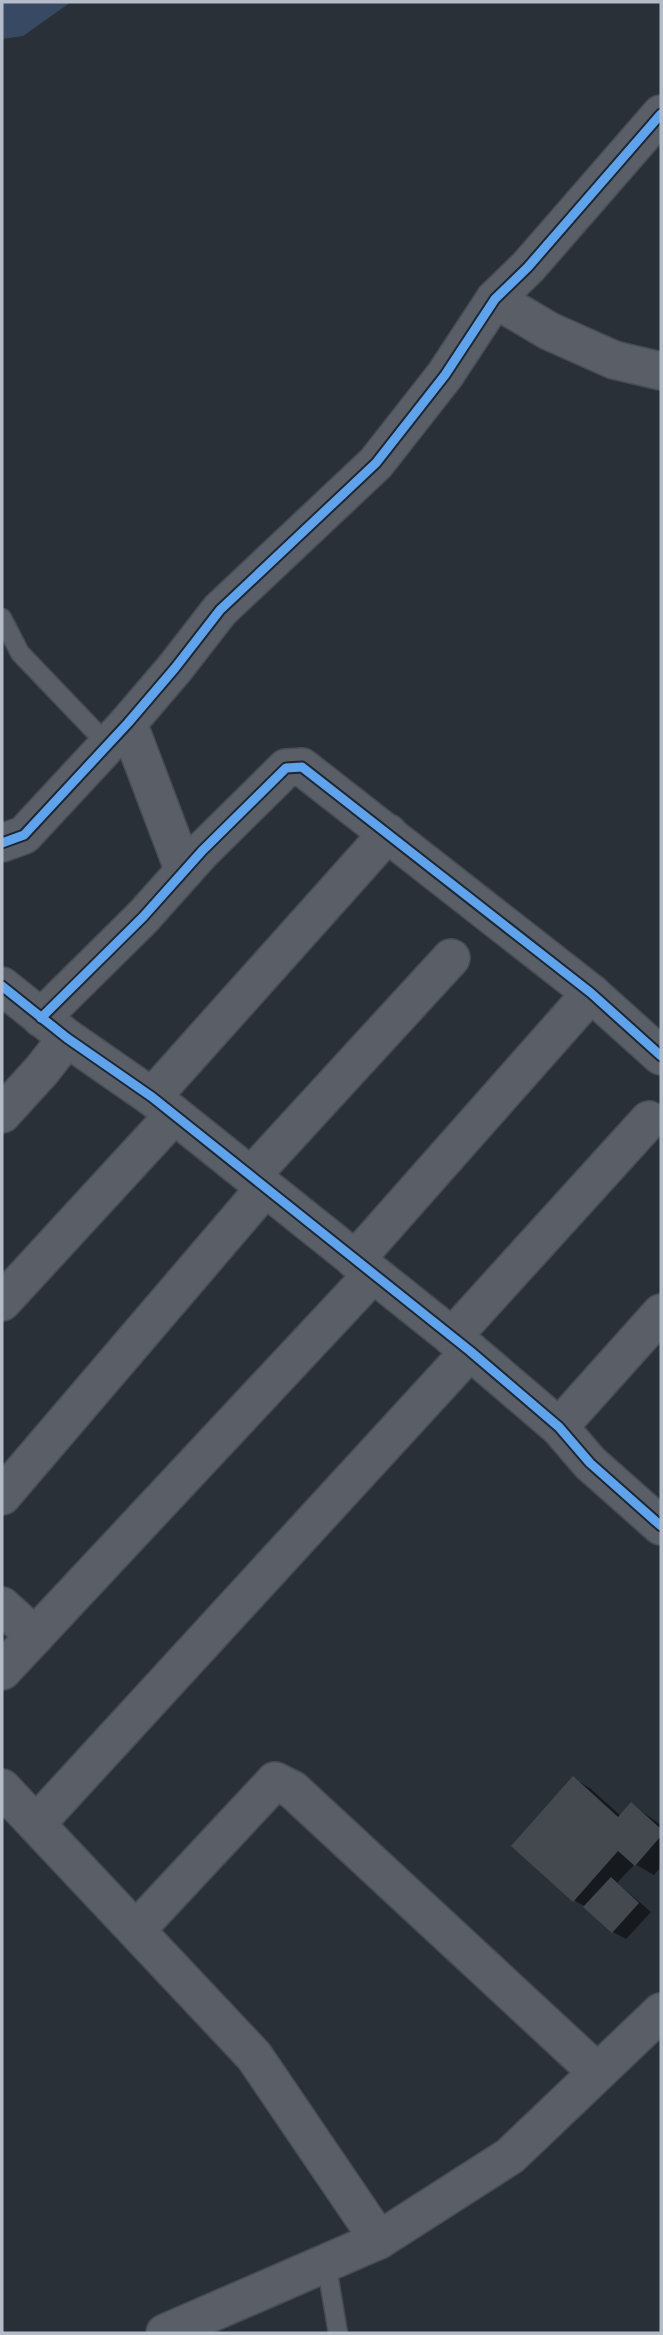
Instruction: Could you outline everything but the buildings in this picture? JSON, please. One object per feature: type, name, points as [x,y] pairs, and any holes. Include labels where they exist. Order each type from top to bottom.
[{"type":"street","points":[[2,843],[24,835],[176,668],[220,610],[376,463],[445,375],[495,299],[528,267],[661,114]]},
{"type":"street","points":[[495,299],[549,331],[614,360],[661,371]]},
{"type":"street","points":[[118,734],[184,871]]},
{"type":"street","points":[[2,1114],[42,1070],[54,1028],[144,917],[184,871],[286,768],[302,766],[591,993],[661,1056]]},
{"type":"street","points":[[2,1302],[388,833]]},
{"type":"street","points":[[2,1496],[258,1182],[451,958]]},
{"type":"street","points":[[2,986],[54,1028],[163,1106],[461,1344],[559,1427],[590,1462],[657,1515]]},
{"type":"street","points":[[2,1671],[363,1268],[591,993]]},
{"type":"street","points":[[36,1824],[461,1344],[649,1120]]},
{"type":"street","points":[[559,1427],[661,1313]]},
{"type":"street","points":[[2,1606],[35,1636]]},
{"type":"street","points":[[136,1930],[275,1781],[293,1790],[597,2072]]},
{"type":"street","points":[[2,1788],[254,2056],[379,2240]]},
{"type":"street","points":[[165,2333],[379,2240],[510,2157],[661,2012]]},
{"type":"lane","points":[[2,618],[20,653],[118,734]]},
{"type":"lane","points":[[326,2262],[338,2333]]},
{"type":"water","points":[[2,2],[71,2],[23,36],[2,39]]},
{"type":"cycle path","points":[[2,843],[24,835],[128,723],[220,610],[376,463],[445,375],[495,299],[528,267],[661,114]]},
{"type":"cycle path","points":[[41,1018],[143,917],[202,851],[286,768],[302,767],[591,993],[661,1056]]},
{"type":"cycle path","points":[[2,986],[67,1038],[152,1097],[470,1351],[559,1427],[590,1463],[661,1526]]}]
